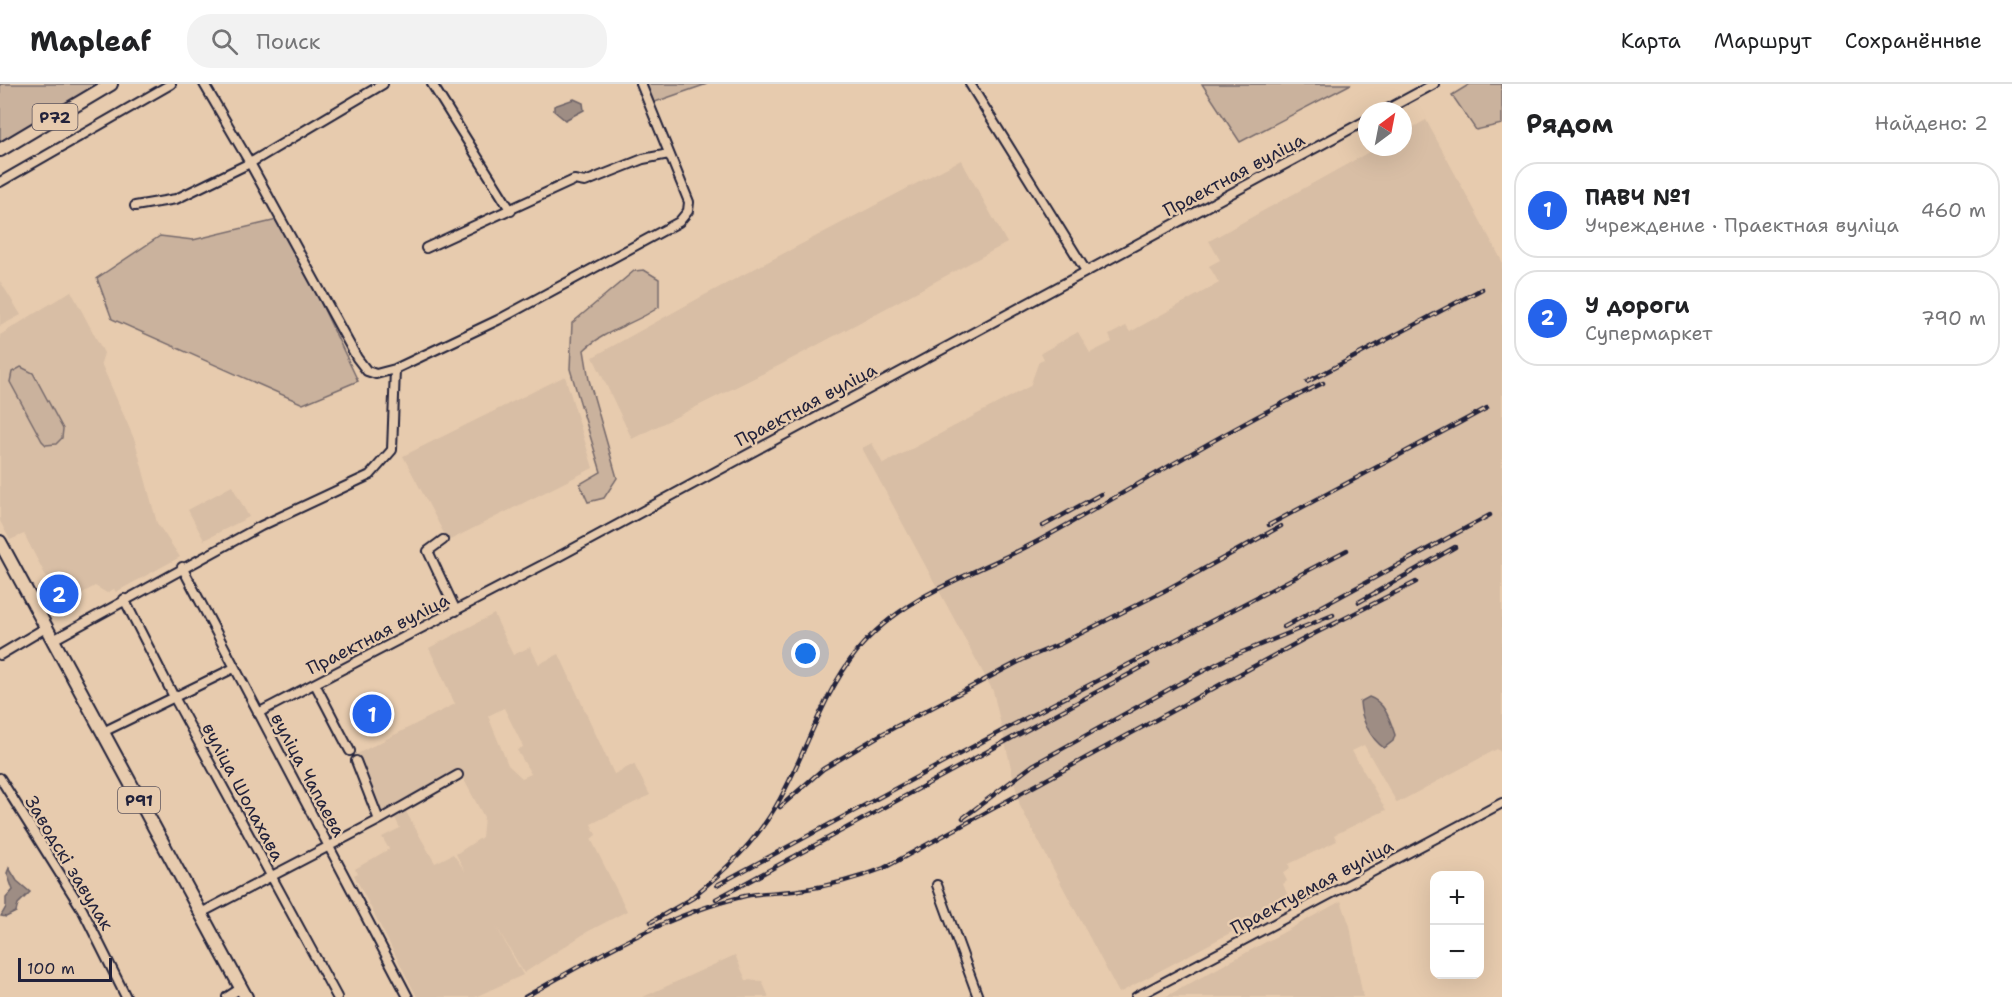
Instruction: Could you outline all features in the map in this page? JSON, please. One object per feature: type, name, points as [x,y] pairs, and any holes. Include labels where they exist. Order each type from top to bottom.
[{"type":"main road","name":"Р72","points":[[0,150],[111,84]]},
{"type":"main road","name":"Р91","points":[[0,542],[244,992]]},
{"type":"street","points":[[0,182],[171,84]]},
{"type":"street","points":[[204,84],[357,358],[367,371],[376,374],[395,369],[498,320],[679,222],[688,211],[689,202],[641,84]]},
{"type":"street","points":[[135,206],[176,199],[250,163],[383,84]]},
{"type":"street","points":[[432,84],[511,211]]},
{"type":"street","points":[[970,84],[1086,271]]},
{"type":"street","points":[[1401,102],[1434,84]]},
{"type":"street","name":"Праектная вуліца","points":[[258,713],[456,611],[1358,125]]},
{"type":"street","points":[[426,248],[511,211],[574,180],[585,183],[644,159],[669,154]]},
{"type":"street","points":[[53,640],[182,567],[261,526],[370,475],[383,463],[392,450],[395,369]]},
{"type":"street","points":[[443,540],[428,551],[456,611]]},
{"type":"street","name":"вуліца Чапаева","points":[[182,567],[408,997]]},
{"type":"street","name":"вуліца Шолахава","points":[[124,599],[174,697],[337,997]]},
{"type":"street","points":[[0,655],[46,627]]},
{"type":"street","points":[[103,732],[234,668]]},
{"type":"street","points":[[315,684],[350,751]]},
{"type":"street","points":[[356,761],[379,820]]},
{"type":"street","points":[[200,914],[379,820],[458,775]]},
{"type":"street","name":"Заводскі завулак","points":[[0,778],[82,909],[126,997]]},
{"type":"street","name":"Праектуемая вуліца","points":[[1136,997],[1502,803]]},
{"type":"street","points":[[937,885],[978,997]]},
{"type":"street","points":[[227,997],[244,992]]},
{"type":"shaded area","points":[[0,84],[98,84],[0,143]]},
{"type":"shaded area","points":[[645,84],[707,84],[652,103]]},
{"type":"shaded area","points":[[1202,84],[1351,84],[1240,142]]},
{"type":"shaded area","points":[[1470,84],[1502,84],[1502,124],[1476,130],[1452,95]]},
{"type":"shaded area","points":[[574,99],[583,103],[584,110],[565,120],[554,111],[554,106]]},
{"type":"shaded area","points":[[1426,120],[1502,261],[1502,753],[1497,749],[1397,803],[1364,745],[1352,751],[1386,810],[1334,835],[1337,841],[1289,864],[1290,869],[1283,873],[1287,881],[1283,884],[1288,896],[1239,923],[1241,927],[1119,993],[1020,806],[993,691],[862,448],[872,443],[883,464],[1030,386],[1039,361],[1044,359],[1041,353],[1078,332],[1090,353],[1112,342],[1109,335],[1126,326],[1130,332],[1219,283],[1209,266],[1220,260],[1209,241],[1362,156],[1412,156],[1412,128]]},
{"type":"shaded area","points":[[961,160],[1007,243],[784,363],[632,439],[593,357],[701,297]]},
{"type":"shaded area","points":[[281,219],[358,381],[303,404],[112,319],[97,278],[160,236],[193,240]]},
{"type":"shaded area","points":[[644,270],[659,279],[659,307],[601,337],[584,350],[589,380],[617,478],[604,498],[588,502],[580,484],[601,472],[570,369],[572,323],[634,271]]},
{"type":"shaded area","points":[[0,281],[21,315],[0,326]]},
{"type":"shaded area","points":[[71,291],[104,353],[101,363],[135,441],[157,523],[180,557],[116,592],[114,589],[107,593],[95,586],[77,596],[66,576],[50,584],[24,534],[10,540],[0,521],[0,335]]},
{"type":"shaded area","points":[[21,367],[33,373],[63,429],[62,438],[56,444],[46,445],[42,441],[10,382],[12,372]]},
{"type":"shaded area","points":[[565,376],[593,468],[448,541],[403,456]]},
{"type":"shaded area","points":[[232,486],[249,517],[204,540],[188,510]]},
{"type":"shaded area","points":[[494,614],[513,655],[530,647],[539,664],[559,654],[614,774],[634,764],[650,795],[591,824],[596,835],[591,839],[627,911],[587,932],[524,973],[496,926],[523,975],[475,997],[417,997],[354,875],[358,873],[355,869],[389,849],[382,837],[400,828],[394,816],[405,810],[435,863],[453,854],[465,871],[456,854],[482,837],[484,817],[463,778],[382,819],[357,754],[455,704],[429,648]],"holes":[[[504,708],[523,747],[517,750],[531,774],[522,778],[508,765],[488,716]]]},
{"type":"shaded area","points":[[1369,697],[1375,699],[1383,707],[1395,735],[1393,741],[1384,748],[1367,728],[1362,715],[1360,702]]},
{"type":"shaded area","points":[[9,868],[17,881],[30,892],[18,904],[16,912],[6,917],[1,916],[6,907],[6,898],[13,890],[7,873]]},
{"type":"shaded area","points":[[1341,901],[1350,926],[1363,997],[1165,997]]},
{"type":"shaded area","points":[[735,955],[746,980],[762,981],[769,997],[643,997]]},
{"type":"railway","points":[[1307,382],[1482,289]]},
{"type":"railway","points":[[690,899],[716,877],[762,828],[790,780],[834,686],[857,651],[875,631],[918,600],[1038,541],[1215,440],[1323,383]]},
{"type":"railway","points":[[1269,525],[1487,408]]},
{"type":"railway","points":[[1043,526],[1101,494]]},
{"type":"railway","points":[[1284,627],[1490,515]]},
{"type":"railway","points":[[780,807],[823,769],[882,734],[1022,660],[1060,644],[1164,591],[1281,526]]},
{"type":"railway","points":[[1359,602],[1455,547]]},
{"type":"railway","points":[[717,885],[1013,725],[1347,550]]},
{"type":"railway","points":[[525,997],[631,939],[687,914],[745,896],[821,886],[853,879],[884,868],[1304,639],[1416,582]]},
{"type":"railway","points":[[963,818],[1033,765],[1173,687],[1228,658],[1333,615]]},
{"type":"railway","points":[[716,899],[1148,664]]},
{"type":"railway","points":[[651,922],[698,895]]},
{"type":"place","name":"У дороги","points":[[59,594]]},
{"type":"place","name":"ПАВЧ №1","points":[[372,714]]}]
